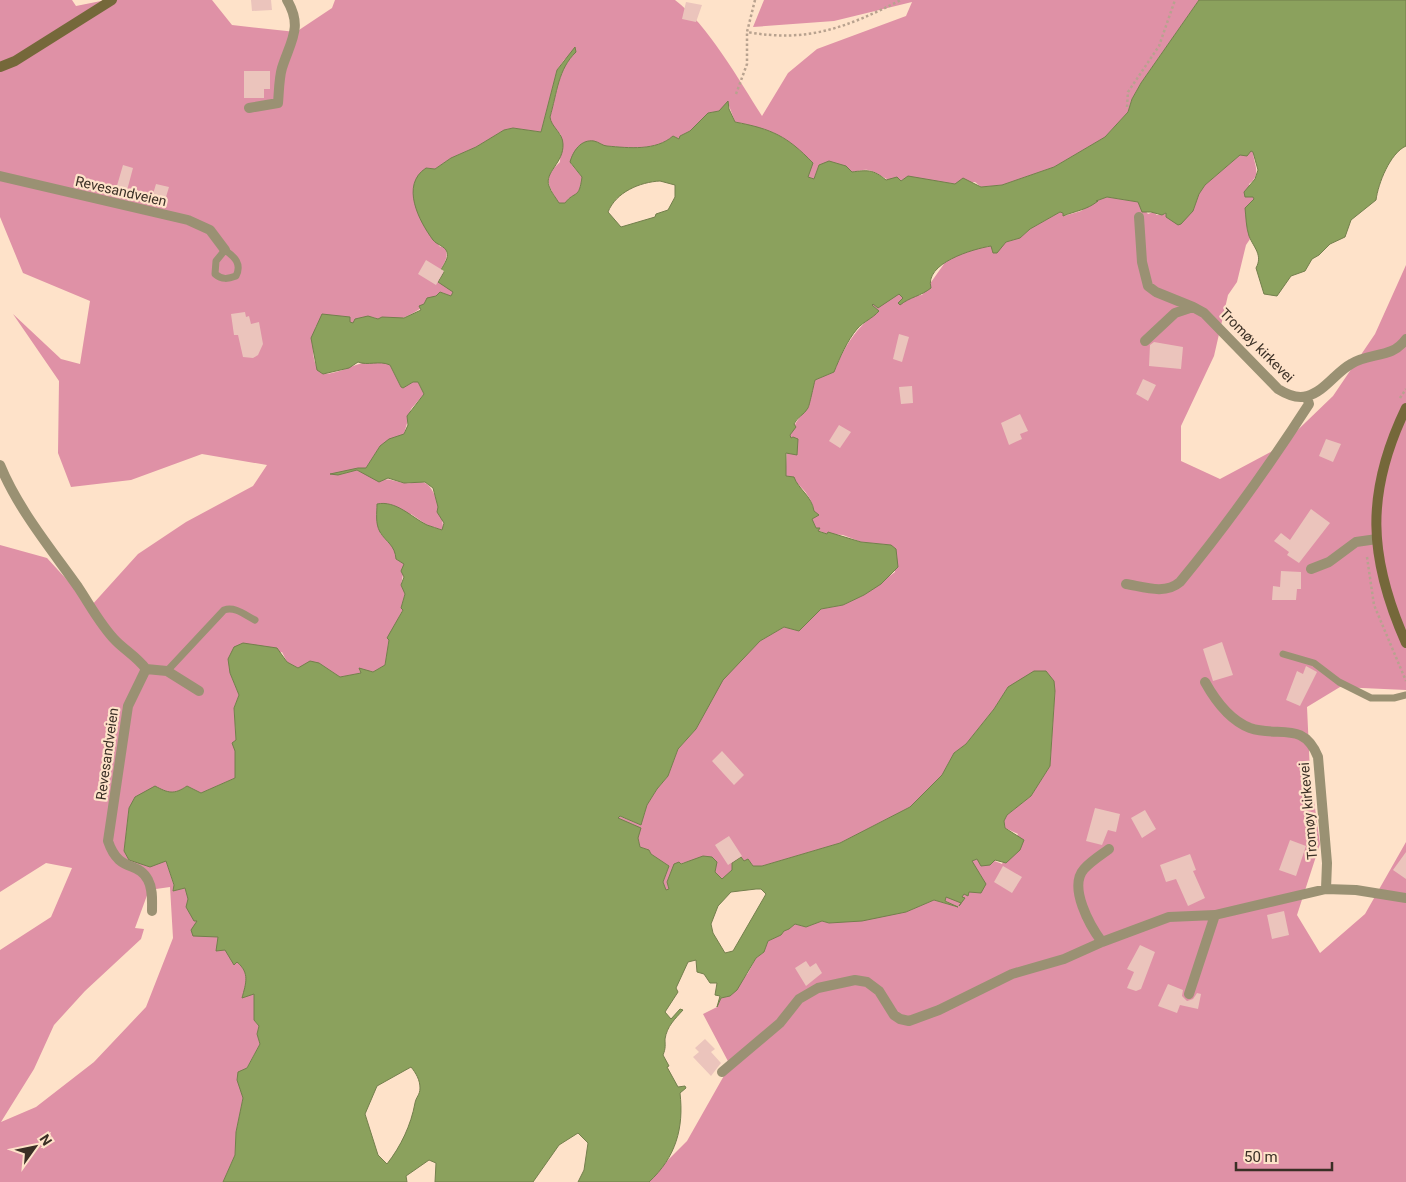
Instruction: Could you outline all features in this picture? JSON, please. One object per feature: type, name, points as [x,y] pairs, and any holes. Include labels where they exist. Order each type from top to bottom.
[{"type":"main road","points":[[0,67],[15,61],[112,0]]},
{"type":"main road","points":[[1406,408],[1391,439],[1378,484],[1377,539],[1380,562],[1390,604],[1406,643]]},
{"type":"street","points":[[248,108],[278,103],[282,70],[292,42],[296,20],[287,0]]},
{"type":"street","name":"Revesandveien","points":[[0,176],[196,223],[210,230],[225,250]]},
{"type":"street","name":"Tromøy kirkevei","points":[[1139,217],[1142,262],[1148,286],[1156,292],[1204,312],[1278,389],[1288,395],[1307,397]]},
{"type":"street","points":[[1145,342],[1175,313],[1193,307]]},
{"type":"street","points":[[1126,584],[1172,589],[1180,582],[1223,530],[1265,472],[1309,404],[1307,397],[1316,393],[1351,363],[1387,354],[1395,350],[1406,339]]},
{"type":"street","points":[[0,465],[4,483],[102,624],[116,641],[139,659],[146,669],[167,671],[199,691]]},
{"type":"street","points":[[1311,569],[1329,562],[1356,542],[1377,539]]},
{"type":"street","name":"Revesandveien","points":[[146,669],[128,706],[108,841],[112,854],[119,862],[140,872],[147,878],[151,889],[152,911]]},
{"type":"street","name":"Tromøy kirkevei","points":[[1205,682],[1212,696],[1228,714],[1247,727],[1258,730],[1295,733],[1313,744],[1318,757],[1327,863],[1326,889]]},
{"type":"street","points":[[1102,942],[1084,913],[1079,879],[1084,869],[1109,849]]},
{"type":"street","points":[[722,1072],[780,1022],[799,999],[818,988],[855,980],[867,982],[874,986],[894,1015],[909,1021],[933,1013],[1012,974],[1064,959],[1102,942],[1170,917],[1215,915],[1326,889],[1356,890],[1406,898]]},
{"type":"street","points":[[1189,994],[1215,915]]},
{"type":"lane","points":[[167,671],[224,610],[229,608],[236,610],[255,620]]},
{"type":"lane","points":[[1283,654],[1314,662],[1339,682],[1371,698],[1394,698],[1406,695]]},
{"type":"path","points":[[736,94],[747,64],[747,32],[756,0]]},
{"type":"path","points":[[747,32],[775,37],[801,36],[850,25],[901,0]]},
{"type":"path","points":[[1127,107],[1128,92],[1159,46],[1175,0]]},
{"type":"shaded area","points":[[0,0],[72,0],[76,6],[106,0],[212,0],[232,25],[296,32],[332,8],[335,0],[675,0],[711,38],[762,116],[788,73],[817,49],[906,16],[912,2],[834,21],[753,27],[764,0],[1199,0],[1141,83],[1132,99],[1128,112],[1105,137],[1054,167],[1002,185],[981,187],[975,182],[955,184],[908,177],[891,181],[873,171],[852,172],[846,166],[819,165],[814,179],[808,177],[812,163],[795,146],[769,131],[735,122],[728,103],[719,111],[708,113],[690,131],[680,136],[679,139],[673,136],[659,144],[633,148],[604,146],[589,141],[571,164],[582,177],[578,192],[565,203],[559,203],[550,186],[549,177],[560,162],[561,135],[551,123],[550,117],[565,66],[576,52],[564,60],[557,70],[541,132],[513,128],[504,130],[476,147],[451,158],[435,169],[426,168],[439,246],[445,248],[447,254],[441,269],[454,292],[451,296],[440,292],[418,310],[401,319],[391,321],[373,317],[354,323],[316,326],[313,345],[316,364],[323,374],[373,361],[381,362],[390,365],[401,387],[403,388],[413,382],[418,382],[424,394],[411,409],[404,434],[380,446],[366,468],[358,468],[338,475],[357,470],[379,481],[425,483],[432,490],[440,512],[443,530],[427,525],[411,514],[380,533],[395,550],[396,559],[405,564],[401,585],[405,594],[401,608],[403,609],[390,635],[385,665],[373,672],[359,669],[361,673],[340,677],[319,663],[298,668],[287,662],[282,652],[230,673],[239,695],[234,708],[236,740],[235,778],[201,793],[187,786],[178,792],[129,808],[124,851],[129,860],[166,861],[174,886],[173,891],[185,888],[198,921],[218,937],[234,964],[237,962],[244,970],[246,978],[243,997],[254,993],[254,1020],[259,1026],[257,1034],[260,1044],[239,1082],[243,1098],[236,1132],[235,1155],[223,1182],[0,1182],[0,950],[51,917],[72,868],[46,863],[0,892],[0,545],[47,558],[91,606],[138,554],[186,522],[253,486],[267,465],[202,454],[131,480],[71,487],[58,453],[59,381],[13,314],[61,359],[80,364],[90,301],[23,273],[0,217]],"holes":[[[170,887],[173,938],[146,1007],[94,1062],[36,1107],[1,1122],[34,1069],[54,1025],[85,991],[141,939],[144,929],[135,928],[149,890]]]},
{"type":"shaded area","points":[[1199,0],[1406,0],[1406,146],[1390,162],[1379,186],[1376,200],[1351,220],[1345,237],[1330,244],[1312,259],[1305,271],[1291,276],[1277,296],[1264,294],[1256,268],[1259,259],[1258,255],[1247,229],[1245,208],[1254,199],[1253,197],[1245,197],[1244,192],[1255,179],[1258,170],[1253,152],[1251,151],[1247,156],[1240,155],[1205,185],[1199,194],[1193,211],[1181,224],[1178,225],[1166,217],[1166,213],[1162,215],[1142,212],[1138,202],[1107,197],[1063,216],[1063,213],[1060,212],[1030,229],[1020,238],[1006,242],[997,253],[993,253],[991,246],[973,250],[952,259],[935,271],[931,279],[931,288],[900,305],[898,303],[903,298],[899,294],[878,308],[872,305],[879,311],[853,334],[834,372],[815,380],[808,408],[795,422],[796,427],[790,435],[791,438],[798,439],[797,455],[786,453],[786,476],[794,477],[811,501],[814,511],[819,515],[812,519],[816,528],[820,528],[818,531],[827,534],[828,532],[861,542],[891,545],[896,549],[898,567],[881,584],[864,595],[843,605],[821,609],[799,631],[784,627],[760,641],[723,680],[696,729],[678,749],[668,776],[647,805],[641,825],[620,816],[618,818],[641,828],[638,838],[640,847],[649,850],[651,854],[669,866],[663,882],[666,890],[669,889],[667,882],[674,864],[679,862],[681,864],[703,856],[712,857],[717,862],[715,872],[722,879],[732,870],[732,863],[741,857],[744,861],[748,859],[753,866],[762,866],[840,843],[910,807],[942,775],[954,753],[966,744],[994,709],[1008,687],[1034,671],[1046,671],[1054,681],[1055,691],[1050,766],[1031,796],[1007,815],[1004,821],[1005,828],[1024,840],[1020,850],[1006,863],[995,860],[990,865],[981,866],[977,859],[972,861],[986,884],[981,893],[969,892],[968,896],[964,894],[962,897],[965,898],[959,906],[961,903],[946,897],[945,901],[958,907],[934,900],[906,912],[862,921],[829,923],[822,921],[806,927],[795,924],[781,935],[768,941],[764,952],[756,958],[737,990],[730,996],[721,998],[717,1007],[720,996],[715,995],[717,983],[710,983],[704,974],[697,972],[696,960],[688,962],[676,988],[678,992],[665,1012],[671,1019],[680,1009],[683,1010],[668,1030],[663,1055],[678,1087],[685,1086],[686,1088],[680,1093],[681,1118],[679,1130],[672,1152],[649,1182],[578,1182],[584,1170],[588,1143],[578,1133],[559,1145],[533,1182],[435,1182],[436,1163],[429,1160],[406,1176],[407,1182],[223,1182],[235,1155],[236,1132],[243,1098],[237,1080],[238,1072],[247,1068],[260,1044],[257,1034],[259,1026],[254,1020],[254,994],[242,998],[246,983],[244,970],[237,962],[234,965],[225,950],[216,951],[218,937],[193,936],[191,930],[197,921],[194,921],[186,907],[188,899],[185,888],[173,891],[174,885],[166,861],[150,867],[129,860],[124,851],[129,808],[135,797],[155,786],[175,792],[187,786],[201,793],[235,778],[235,751],[232,743],[236,740],[234,708],[239,695],[230,673],[228,659],[234,647],[243,643],[277,648],[287,662],[298,668],[310,661],[319,663],[340,677],[361,673],[359,668],[373,672],[385,665],[389,640],[387,638],[403,610],[401,608],[405,594],[401,585],[404,577],[401,571],[404,564],[396,559],[392,547],[378,529],[377,504],[391,504],[427,525],[442,530],[444,523],[437,512],[438,507],[433,488],[425,482],[404,483],[388,478],[379,482],[357,470],[338,475],[330,474],[366,468],[380,446],[389,439],[404,434],[408,425],[407,416],[424,394],[418,382],[413,382],[403,388],[401,387],[390,365],[386,364],[358,362],[349,368],[323,374],[317,370],[311,338],[322,314],[350,317],[350,322],[353,323],[355,319],[368,316],[378,319],[382,317],[404,318],[421,310],[419,306],[424,304],[427,298],[436,296],[440,292],[451,296],[453,292],[438,282],[444,272],[441,270],[447,259],[447,252],[445,248],[433,240],[422,223],[414,203],[414,184],[418,175],[426,168],[435,169],[451,158],[476,147],[504,130],[513,128],[541,132],[557,70],[575,47],[576,52],[565,66],[562,74],[550,117],[563,144],[561,157],[551,172],[548,181],[559,203],[565,203],[578,192],[582,177],[570,162],[575,150],[581,144],[594,141],[605,146],[642,147],[659,144],[673,136],[679,139],[680,136],[690,131],[708,113],[719,111],[728,101],[729,109],[735,122],[778,135],[804,154],[813,163],[808,177],[814,179],[819,165],[829,161],[846,166],[852,172],[873,172],[886,180],[897,177],[901,181],[908,176],[955,184],[963,178],[981,187],[1002,185],[1054,167],[1105,137],[1128,112],[1132,99],[1141,83]],"holes":[[[660,181],[675,185],[675,197],[668,210],[656,214],[655,217],[621,227],[608,212],[617,199],[630,189],[645,183]],[[761,889],[766,894],[733,951],[725,953],[713,933],[711,924],[718,906],[731,892]],[[411,1067],[420,1085],[408,1127],[401,1143],[387,1164],[378,1155],[365,1114],[377,1086]]]},
{"type":"shaded area","points":[[1253,152],[1256,173],[1249,184],[1254,199],[1247,228],[1250,239],[1246,245],[1237,282],[1228,295],[1214,356],[1181,426],[1181,461],[1220,479],[1280,447],[1333,396],[1375,334],[1406,265],[1406,690],[1340,687],[1307,707],[1310,772],[1320,844],[1297,915],[1320,953],[1365,914],[1406,842],[1406,1182],[649,1182],[687,1141],[730,1065],[703,1014],[717,1007],[721,998],[730,996],[748,973],[756,958],[764,952],[768,941],[781,935],[783,931],[795,924],[806,927],[822,921],[829,923],[906,912],[934,900],[957,907],[944,900],[946,897],[968,895],[972,861],[983,859],[1002,864],[1018,834],[1005,828],[1004,821],[1007,815],[1031,796],[1050,766],[1055,691],[1008,687],[994,709],[966,744],[954,753],[942,775],[910,807],[840,843],[762,866],[753,866],[748,859],[722,879],[715,872],[690,861],[675,865],[667,882],[669,889],[666,891],[663,882],[669,866],[651,854],[649,850],[640,847],[638,838],[618,819],[619,816],[641,825],[647,805],[668,776],[678,749],[696,729],[722,680],[760,641],[784,627],[799,631],[821,609],[843,605],[864,595],[895,572],[891,545],[861,542],[843,535],[827,534],[817,530],[812,519],[818,515],[814,511],[811,500],[796,482],[786,476],[789,439],[796,423],[808,408],[809,394],[815,380],[834,372],[842,354],[857,331],[879,311],[871,305],[873,303],[878,307],[899,294],[903,298],[900,304],[912,296],[922,295],[946,261],[968,250],[991,246],[1001,247],[1006,242],[1020,238],[1030,229],[1060,212],[1064,216],[1081,211],[1096,201],[1107,197],[1138,202],[1148,214],[1153,212],[1157,215],[1193,211],[1199,194],[1205,185],[1240,155]]},
{"type":"building","points":[[251,0],[271,0],[272,10],[252,11]]},
{"type":"building","points":[[686,2],[702,5],[696,22],[682,19]]},
{"type":"building","points":[[244,71],[270,71],[270,89],[264,89],[264,98],[244,98]]},
{"type":"building","points":[[123,165],[133,168],[125,198],[114,196]]},
{"type":"building","points":[[156,184],[169,187],[163,207],[150,204]]},
{"type":"building","points":[[426,260],[444,271],[436,285],[418,274]]},
{"type":"building","points":[[245,312],[246,317],[249,316],[251,324],[259,322],[263,344],[258,355],[253,358],[243,357],[238,335],[234,335],[231,314]]},
{"type":"building","points":[[899,334],[909,337],[902,362],[893,359]]},
{"type":"building","points":[[1154,342],[1183,347],[1181,369],[1149,366],[1150,345]]},
{"type":"building","points":[[1143,379],[1156,385],[1148,401],[1136,394]]},
{"type":"building","points":[[912,386],[913,403],[901,404],[899,387]]},
{"type":"building","points":[[1020,414],[1028,431],[1020,434],[1022,439],[1009,445],[1001,423]]},
{"type":"building","points":[[839,425],[851,432],[840,448],[829,441]]},
{"type":"building","points":[[1326,439],[1341,444],[1333,462],[1319,456]]},
{"type":"building","points":[[1311,509],[1330,523],[1299,563],[1287,555],[1289,552],[1274,541],[1281,533],[1290,540]]},
{"type":"building","points":[[1281,571],[1301,572],[1301,589],[1297,589],[1296,600],[1272,600],[1273,586],[1280,587]]},
{"type":"building","points":[[1222,642],[1233,675],[1213,681],[1203,649]]},
{"type":"building","points":[[1306,666],[1317,672],[1300,706],[1286,700],[1297,671],[1303,674]]},
{"type":"building","points":[[722,751],[744,775],[734,785],[712,761]]},
{"type":"building","points":[[1095,808],[1120,814],[1116,832],[1108,830],[1102,845],[1086,841]]},
{"type":"building","points":[[1145,810],[1156,829],[1142,838],[1131,818]]},
{"type":"building","points":[[729,836],[742,856],[728,865],[715,845]]},
{"type":"building","points":[[1290,840],[1306,846],[1296,876],[1279,870]]},
{"type":"building","points":[[1406,852],[1406,879],[1393,870]]},
{"type":"building","points":[[1190,854],[1196,870],[1193,871],[1205,898],[1188,906],[1176,879],[1166,882],[1160,865]]},
{"type":"building","points":[[1003,866],[1022,877],[1012,893],[994,882]]},
{"type":"building","points":[[1284,911],[1289,935],[1272,939],[1267,915]]},
{"type":"building","points":[[1140,945],[1155,952],[1141,989],[1136,991],[1127,988],[1134,972],[1127,969]]},
{"type":"building","points":[[806,961],[810,967],[816,963],[822,973],[806,986],[795,968]]},
{"type":"building","points":[[1168,984],[1183,990],[1182,996],[1187,1001],[1193,999],[1197,993],[1201,994],[1198,1009],[1180,1005],[1177,1013],[1158,1006]]},
{"type":"building","points":[[705,1039],[715,1049],[711,1052],[721,1063],[711,1076],[693,1057],[699,1052],[695,1048]]}]
